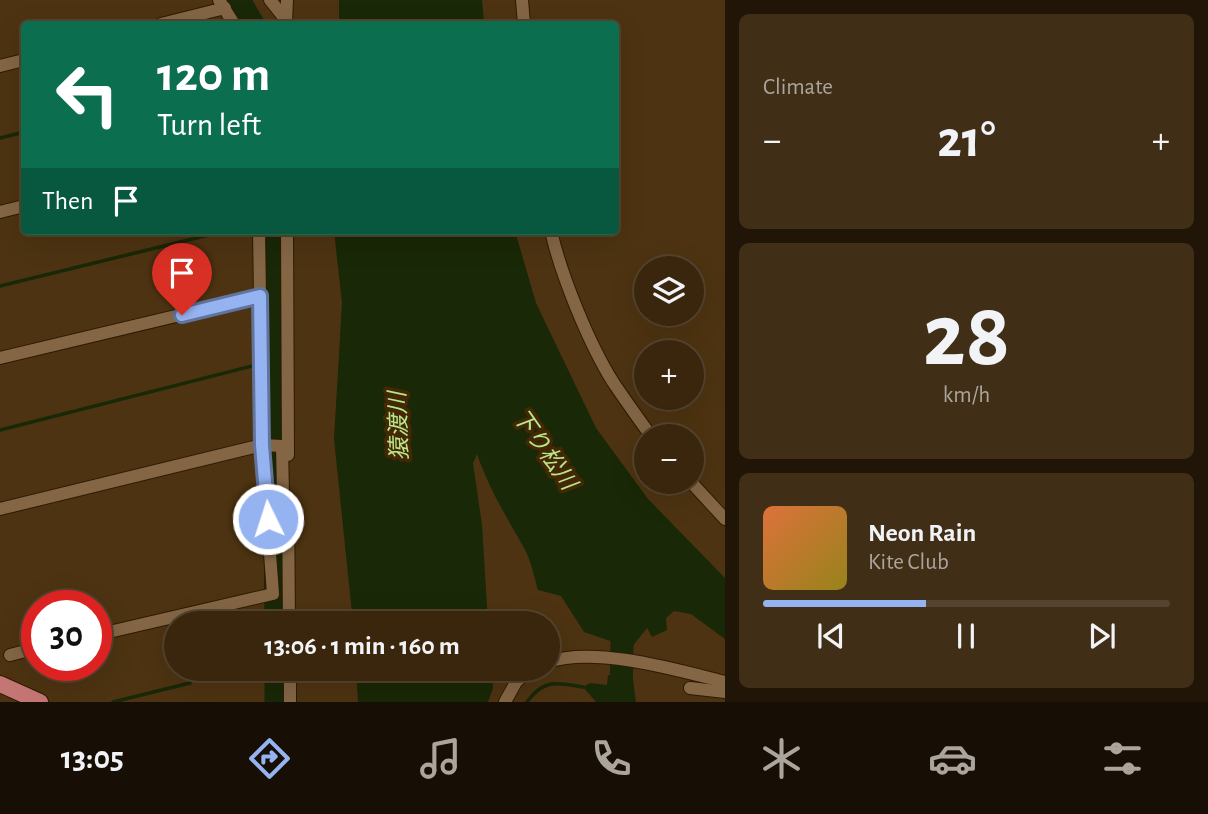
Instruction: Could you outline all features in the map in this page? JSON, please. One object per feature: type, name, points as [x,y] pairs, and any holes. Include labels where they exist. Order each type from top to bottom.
[{"type":"main road","points":[[0,684],[40,702]]},
{"type":"street","points":[[270,0],[285,21]]},
{"type":"street","points":[[286,21],[287,0]]},
{"type":"street","points":[[522,0],[524,21]]},
{"type":"street","points":[[170,21],[222,4],[232,21]]},
{"type":"street","points":[[0,66],[21,61]]},
{"type":"street","points":[[0,212],[21,207]]},
{"type":"street","points":[[112,631],[273,594],[263,445],[259,235]]},
{"type":"street","points":[[287,235],[289,611]]},
{"type":"street","points":[[552,235],[579,313],[612,380],[643,424]]},
{"type":"street","points":[[0,358],[260,296]]},
{"type":"street","points":[[0,509],[263,445],[282,446],[283,494],[288,504]]},
{"type":"street","points":[[702,494],[725,519]]},
{"type":"street","points":[[10,654],[21,652]]},
{"type":"street","points":[[560,657],[607,657],[725,682]]},
{"type":"street","points":[[290,681],[290,702]]},
{"type":"street","points":[[505,702],[517,681]]},
{"type":"street","points":[[690,688],[725,692]]},
{"type":"water","points":[[339,0],[482,0],[484,21],[339,21]]},
{"type":"water","points":[[334,235],[516,235],[536,303],[596,428],[634,480],[634,494],[644,494],[725,578],[725,639],[691,614],[674,611],[666,618],[667,630],[652,637],[647,628],[631,648],[584,632],[561,596],[538,590],[526,553],[477,454],[473,463],[482,525],[487,611],[352,611],[334,439],[342,303]]},
{"type":"water","points":[[614,666],[628,670],[626,678],[633,680],[636,702],[596,702],[583,687],[590,683],[607,685],[608,675],[613,676]]},
{"type":"water","points":[[357,681],[493,681],[488,702],[358,702]]},
{"type":"waterway","points":[[239,0],[251,21]]},
{"type":"waterway","points":[[0,138],[21,133]]},
{"type":"waterway","points":[[0,286],[209,235]]},
{"type":"waterway","points":[[272,235],[276,611]]},
{"type":"waterway","points":[[0,430],[272,361]]},
{"type":"waterway","points":[[620,614],[621,702]]},
{"type":"waterway","points":[[276,681],[276,702]]},
{"type":"waterway","points":[[113,702],[190,683]]},
{"type":"waterway","points":[[527,702],[539,689],[552,684],[583,687]]},
{"type":"route","points":[[182,315],[260,296],[262,445],[268,519]]},
{"type":"water label","name":"猿渡川","points":[[398,426]]},
{"type":"water label","name":"下り松川","points":[[545,449]]}]
